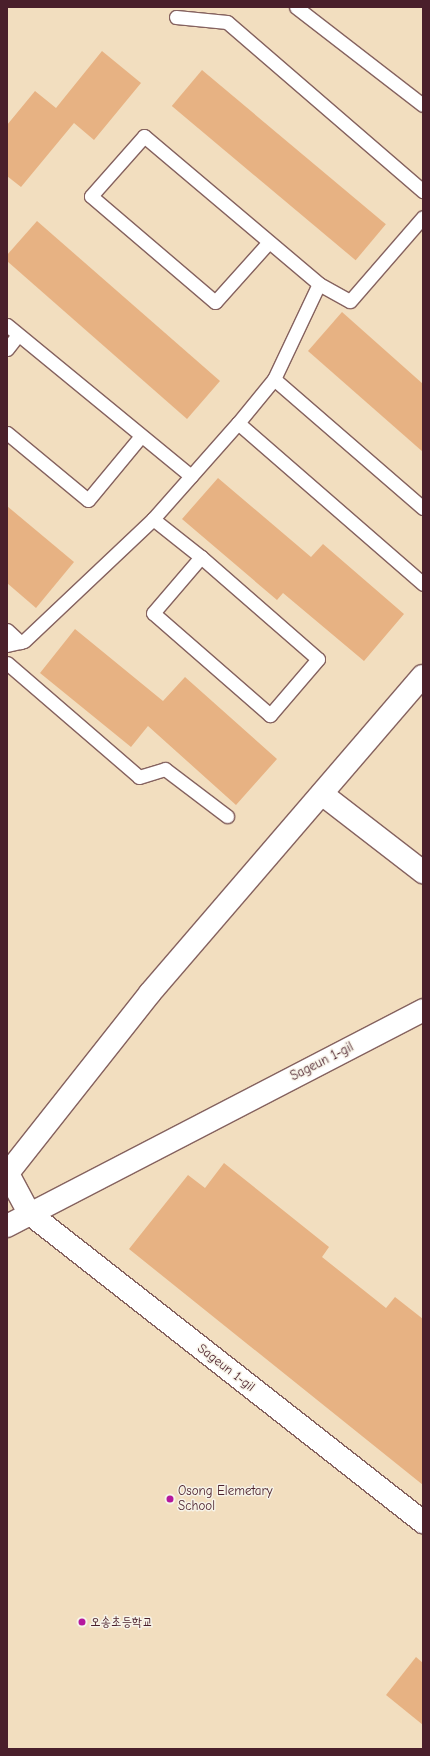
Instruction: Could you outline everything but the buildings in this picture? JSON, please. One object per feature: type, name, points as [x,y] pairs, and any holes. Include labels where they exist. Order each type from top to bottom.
[{"type":"street","points":[[7,1173],[150,993],[423,676]]},
{"type":"street","points":[[322,794],[423,872]]},
{"type":"street","name":"Sageun 1-gil","points":[[7,1226],[423,1010]]},
{"type":"street","name":"Sageun 1-gil","points":[[7,1173],[29,1214],[423,1522]]},
{"type":"lane","points":[[296,7],[423,105]]},
{"type":"lane","points":[[176,17],[227,22],[423,191]]},
{"type":"lane","points":[[268,243],[215,302],[91,196],[144,136],[318,284],[350,300],[423,217]]},
{"type":"lane","points":[[7,645],[24,641],[153,518],[238,423],[274,378],[318,284]]},
{"type":"lane","points":[[7,325],[191,476]]},
{"type":"lane","points":[[7,349],[18,335]]},
{"type":"lane","points":[[274,378],[423,508]]},
{"type":"lane","points":[[238,423],[423,584]]},
{"type":"lane","points":[[7,433],[88,500],[141,436]]},
{"type":"lane","points":[[153,518],[201,557],[318,659],[270,715],[153,613],[201,557]]},
{"type":"lane","points":[[7,630],[20,642]]},
{"type":"lane","points":[[7,663],[140,777],[165,769],[227,816]]},
{"type":"place","name":"Osong Elemetary School","points":[[170,1499]]},
{"type":"place","name":"오송초등학교","points":[[82,1622]]}]
